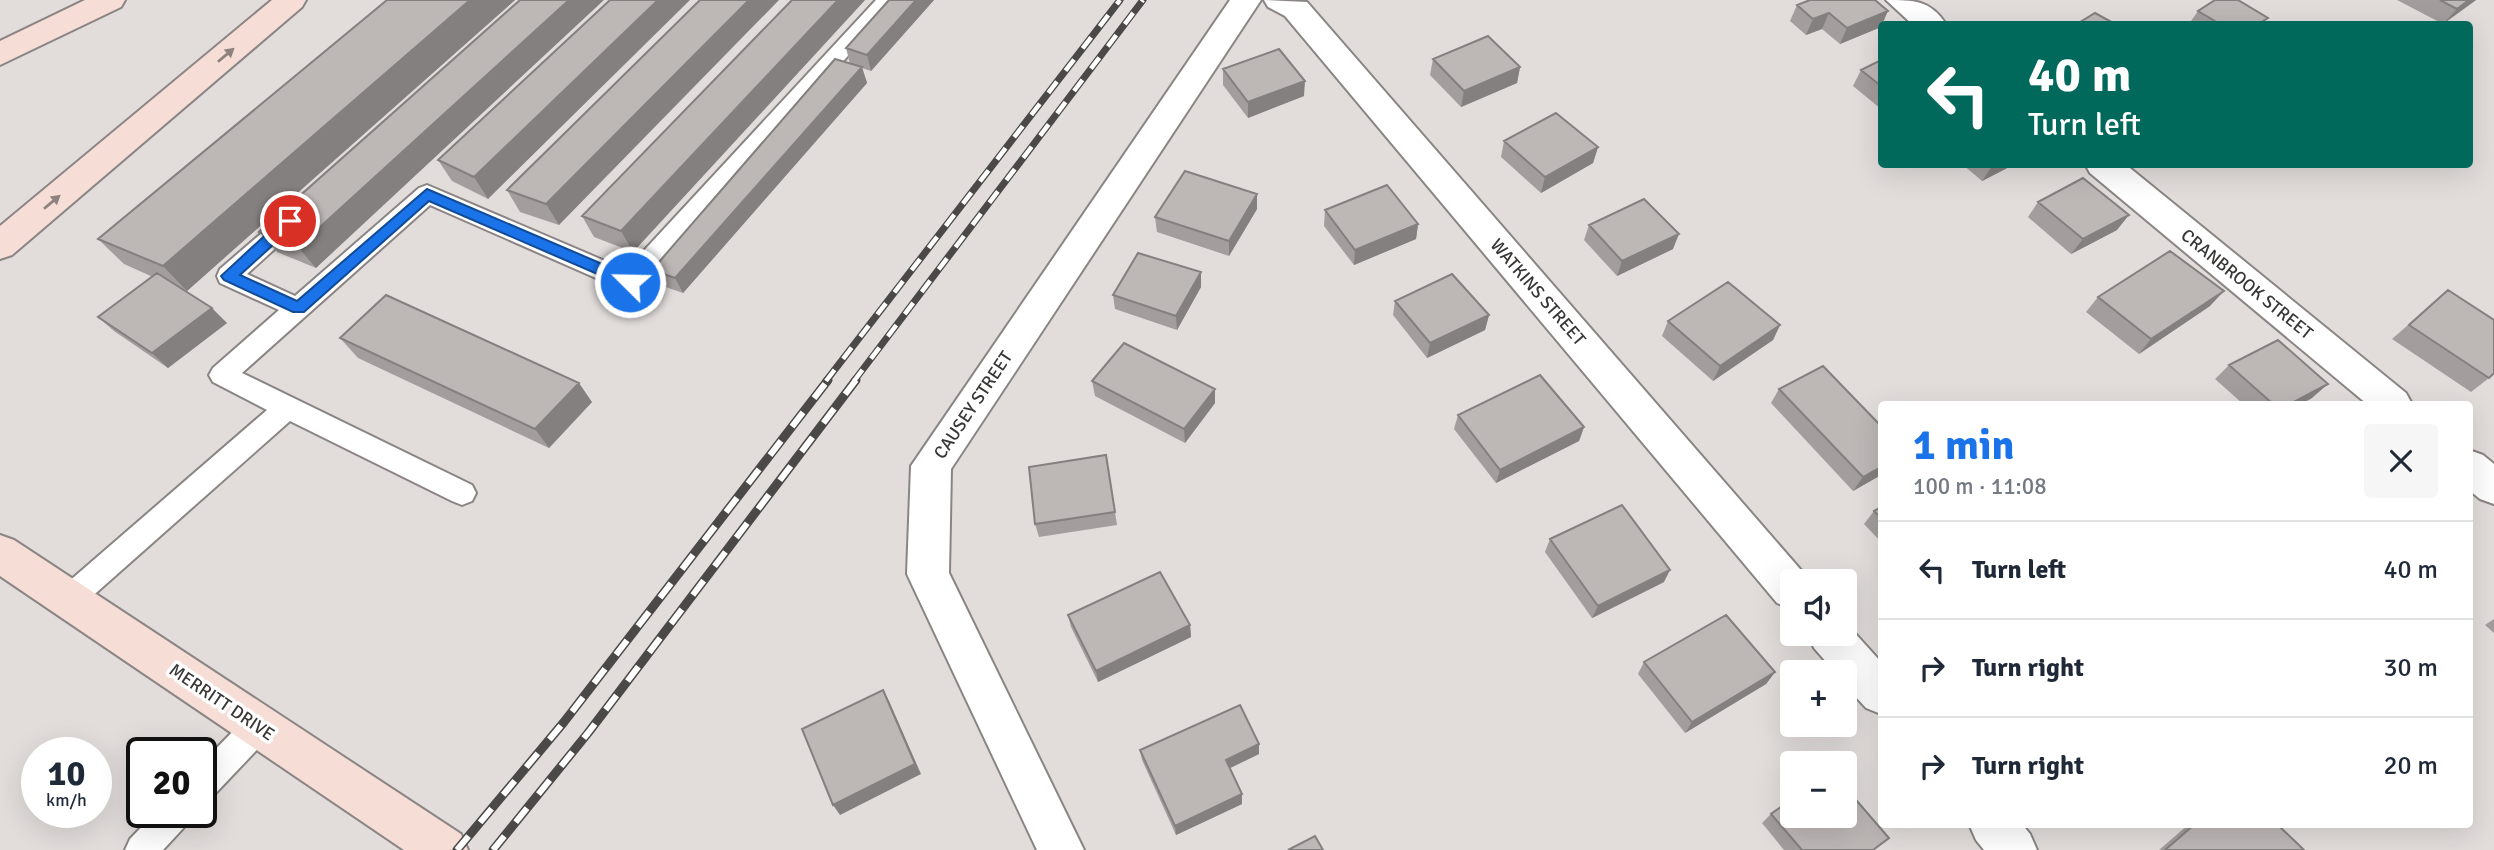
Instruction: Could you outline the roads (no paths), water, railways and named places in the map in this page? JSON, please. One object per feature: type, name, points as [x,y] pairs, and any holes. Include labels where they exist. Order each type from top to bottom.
[{"type":"main road","points":[[0,54],[110,0]]},
{"type":"main road","points":[[0,246],[291,0]]},
{"type":"main road","name":"MERRITT DRIVE","points":[[0,553],[445,850]]},
{"type":"street","name":"CAUSEY STREET","points":[[1061,850],[928,574],[931,466],[1246,0]]},
{"type":"street","name":"WATKINS STREET","points":[[1279,0],[1296,9],[1780,576]]},
{"type":"street","points":[[1901,0],[1927,21]]},
{"type":"street","name":"CRANBROOK STREET","points":[[2107,168],[2389,401]]},
{"type":"street","points":[[2473,470],[2494,487]]},
{"type":"street","points":[[1839,646],[1878,691]]},
{"type":"street","points":[[1995,828],[2014,850]]},
{"type":"lane","points":[[462,493],[222,375],[427,194],[630,282],[888,0]]},
{"type":"lane","points":[[298,308],[229,276],[311,203]]},
{"type":"lane","points":[[69,599],[288,408]]},
{"type":"lane","points":[[217,769],[259,726]]},
{"type":"lane","points":[[141,850],[162,828]]},
{"type":"railway","points":[[826,381],[1120,0]]},
{"type":"railway","points":[[854,381],[1143,0]]},
{"type":"railway","points":[[457,850],[564,722],[828,380]]},
{"type":"railway","points":[[493,850],[588,733],[856,380]]}]
